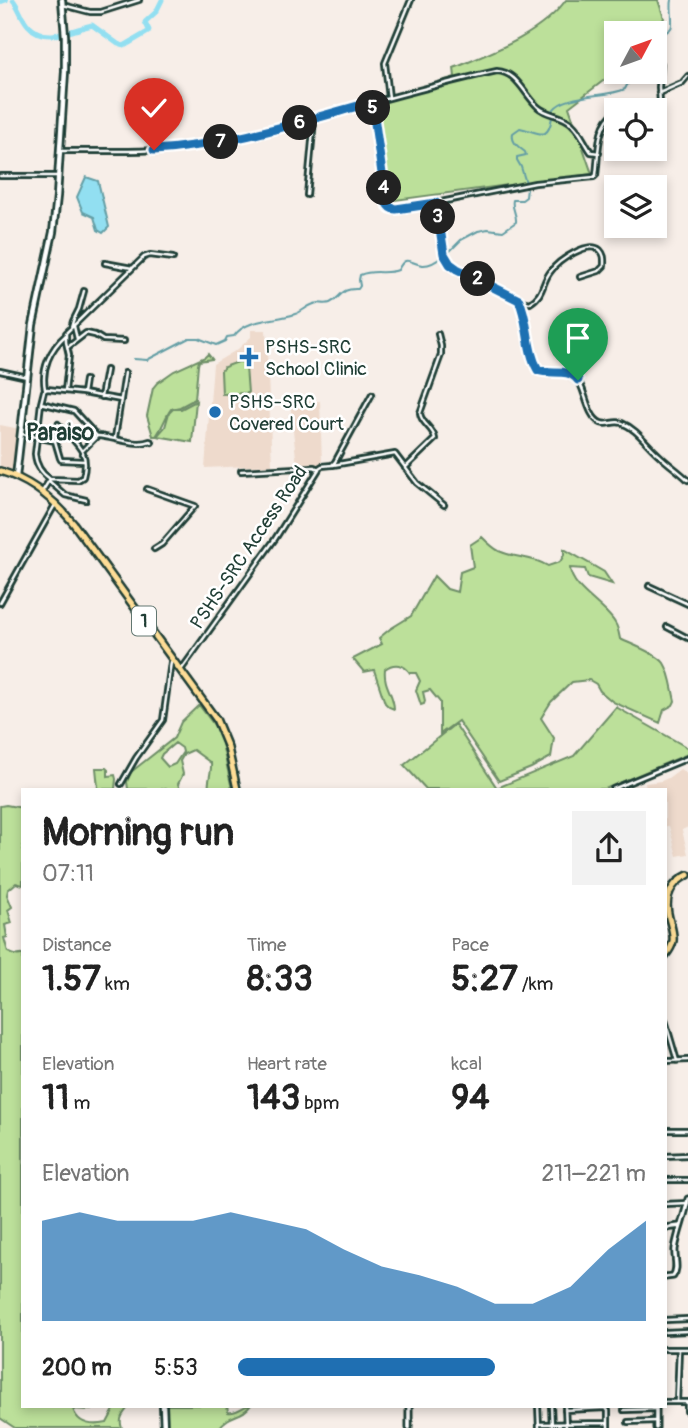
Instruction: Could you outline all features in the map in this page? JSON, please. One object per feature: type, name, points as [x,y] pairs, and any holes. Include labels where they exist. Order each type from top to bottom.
[{"type":"highway","name":"1","points":[[0,471],[42,492],[56,503],[73,523],[211,711],[228,748],[237,788]]},
{"type":"highway","points":[[667,953],[674,937],[667,909],[668,897],[673,885],[688,875]]},
{"type":"main road","points":[[16,477],[36,306],[53,232],[64,104],[65,36],[62,2]]},
{"type":"main road","points":[[163,1408],[164,1428]]},
{"type":"street","points":[[62,2],[90,12],[101,12],[139,0]]},
{"type":"street","points":[[389,98],[386,63],[411,0]]},
{"type":"street","points":[[60,151],[181,148],[219,143],[496,71],[512,76],[542,111],[568,120],[582,134],[591,152],[599,153]]},
{"type":"street","points":[[659,93],[682,83],[688,76]]},
{"type":"street","points":[[660,84],[660,98]]},
{"type":"street","points":[[372,102],[386,202],[393,209],[536,183],[594,177],[604,128]]},
{"type":"street","points":[[307,195],[314,120]]},
{"type":"street","points":[[0,176],[58,176]]},
{"type":"street","points":[[436,203],[444,254],[457,269],[530,303],[541,292],[551,270],[567,257],[596,248],[604,257],[604,266],[599,271],[580,277]]},
{"type":"street","points":[[86,500],[65,495],[40,470],[36,461],[34,450],[48,358],[72,327],[146,256],[173,258]]},
{"type":"street","points":[[104,263],[132,268]]},
{"type":"street","points":[[77,339],[72,327],[85,291]]},
{"type":"street","points":[[519,300],[538,370],[574,375],[596,420],[603,424],[616,421],[628,426],[688,480]]},
{"type":"street","points":[[68,347],[86,333],[103,340],[124,341]]},
{"type":"street","points":[[405,467],[435,439],[434,433],[422,420],[420,413],[441,355],[438,334]]},
{"type":"street","points":[[65,391],[69,359],[66,335]]},
{"type":"street","points":[[102,397],[106,370]]},
{"type":"street","points":[[0,371],[27,377]]},
{"type":"street","points":[[115,438],[125,373]]},
{"type":"street","points":[[83,393],[85,380]]},
{"type":"street","points":[[45,389],[121,400]]},
{"type":"street","points":[[333,465],[372,394]]},
{"type":"street","points":[[41,403],[74,411],[97,436],[137,443],[152,442]]},
{"type":"street","points":[[59,418],[55,441],[61,460],[84,460]]},
{"type":"street","points":[[49,480],[79,480],[83,475],[83,450],[58,424]]},
{"type":"street","points":[[21,434],[55,441],[67,433]]},
{"type":"street","points":[[83,450],[97,436]]},
{"type":"street","points":[[319,468],[393,454],[417,484],[444,505]]},
{"type":"street","name":"PSHS-SRC Access Road","points":[[181,670],[281,531],[319,468],[241,471]]},
{"type":"street","points":[[42,492],[49,480]]},
{"type":"street","points":[[147,489],[195,506],[162,544],[153,549]]},
{"type":"street","points":[[0,603],[56,503]]},
{"type":"street","points":[[649,586],[688,604]]},
{"type":"street","points":[[667,627],[688,638]]},
{"type":"street","points":[[121,784],[162,723],[172,658]]},
{"type":"street","points":[[615,788],[688,758]]},
{"type":"street","points":[[667,1027],[677,1061]]},
{"type":"street","points":[[667,1062],[688,1060]]},
{"type":"street","points":[[667,1130],[688,1130]]},
{"type":"street","points":[[667,1156],[688,1154]]},
{"type":"street","points":[[667,1180],[688,1180]]},
{"type":"street","points":[[667,1204],[688,1202],[675,1253],[677,1271],[667,1278]]},
{"type":"street","points":[[667,1228],[688,1223]]},
{"type":"street","points":[[667,1320],[688,1319]]},
{"type":"street","points":[[667,1332],[688,1331]]},
{"type":"street","points":[[667,1349],[688,1349]]},
{"type":"street","points":[[677,1402],[679,1349]]},
{"type":"street","points":[[667,1402],[688,1402],[687,1411]]},
{"type":"street","points":[[408,1408],[409,1428]]},
{"type":"street","points":[[538,1408],[539,1426],[608,1423]]},
{"type":"street","points":[[551,1408],[552,1426]]},
{"type":"street","points":[[565,1408],[566,1426]]},
{"type":"street","points":[[605,1408],[608,1411],[608,1428]]},
{"type":"street","points":[[624,1410],[645,1408]]},
{"type":"street","points":[[656,1408],[656,1428]]},
{"type":"street","points":[[628,1422],[656,1422]]},
{"type":"shaded area","points":[[251,330],[266,330],[272,465],[205,468],[213,364],[238,349],[251,337]]},
{"type":"shaded area","points":[[320,401],[322,464],[297,466],[290,403]]},
{"type":"shaded area","points":[[0,425],[20,429],[13,471],[0,467]]},
{"type":"shaded area","points":[[680,769],[688,778],[688,827],[682,830],[688,854],[677,856],[667,826],[667,788],[646,788],[645,783],[668,778]]},
{"type":"green space","points":[[566,0],[658,0],[664,18],[662,21],[604,21],[604,80],[569,107],[592,174],[388,201],[372,102],[455,77],[454,68],[515,41],[555,12]]},
{"type":"green space","points":[[208,354],[212,359],[199,361],[195,399],[171,409],[156,436],[153,436],[147,416],[153,388],[174,371]]},
{"type":"green space","points":[[242,362],[246,367],[248,393],[222,394],[221,371],[224,367]]},
{"type":"green space","points":[[196,401],[192,442],[157,436],[165,427],[173,409],[181,409]]},
{"type":"green space","points":[[482,537],[499,551],[548,566],[560,562],[564,549],[604,572],[612,584],[588,577],[585,569],[570,568],[576,583],[611,617],[617,626],[620,639],[664,663],[675,701],[664,710],[660,723],[613,702],[589,680],[572,682],[551,702],[541,718],[554,738],[551,757],[499,781],[458,721],[440,734],[440,702],[430,690],[423,692],[425,701],[421,705],[416,690],[420,681],[416,673],[410,673],[399,665],[385,669],[394,709],[385,703],[374,670],[364,672],[353,659],[382,644],[379,638],[411,616],[434,576],[447,589],[457,592],[460,572],[473,567],[470,545]]},
{"type":"green space","points":[[199,705],[221,739],[232,788],[209,788],[211,763],[193,750],[184,754],[180,761],[183,774],[178,784],[180,788],[128,788],[131,772],[174,738],[181,722]],"holes":[[[175,743],[183,752],[175,764],[168,767],[160,758]]]},
{"type":"green space","points":[[616,707],[688,748],[688,754],[607,788],[497,788],[574,756]]},
{"type":"green space","points":[[455,724],[497,788],[425,788],[404,765]]},
{"type":"green space","points":[[96,768],[106,768],[108,776],[115,775],[115,788],[98,788]]},
{"type":"green space","points":[[0,806],[21,808],[21,884],[16,883],[8,890],[7,895],[12,907],[8,910],[12,923],[5,925],[7,937],[4,938],[8,952],[21,954],[21,1408],[95,1408],[73,1409],[82,1421],[96,1424],[107,1423],[115,1408],[128,1408],[121,1418],[122,1428],[15,1428],[0,1418]]},
{"type":"green space","points":[[166,1408],[227,1408],[228,1412],[232,1412],[248,1408],[219,1428],[166,1428]]},
{"type":"water","points":[[86,177],[98,181],[109,227],[103,233],[98,230],[94,217],[83,212],[77,197]]},
{"type":"waterway","points":[[0,2],[6,0]]},
{"type":"waterway","points":[[13,0],[28,25],[42,34],[58,34],[92,25],[124,46],[148,32],[145,22],[156,12],[162,0]]},
{"type":"waterway","points":[[667,31],[672,23],[672,0]]},
{"type":"waterway","points":[[553,110],[576,98],[617,92],[625,89],[628,84]]},
{"type":"waterway","points":[[526,183],[517,160],[517,157],[526,155],[514,142],[513,133],[520,128],[545,133],[552,117]]},
{"type":"waterway","points":[[447,254],[461,240],[478,231],[503,231],[516,222],[513,200],[526,197],[527,188]]},
{"type":"waterway","points":[[134,359],[147,360],[189,338],[198,338],[216,345],[254,323],[295,314],[316,303],[330,303],[344,292],[358,289],[360,275],[398,270],[406,261],[428,265],[443,256]]},
{"type":"place","name":"PSHS-SRC School Clinic","points":[[249,357]]},
{"type":"place","name":"PSHS-SRC Covered Court","points":[[215,412]]},
{"type":"district","name":"Paraiso","points":[[60,432]]},
{"type":"route","points":[[154,150],[219,143],[314,120],[372,102],[388,205],[396,209],[436,203],[444,254],[450,264],[519,300],[538,370],[569,373],[578,380]]}]
